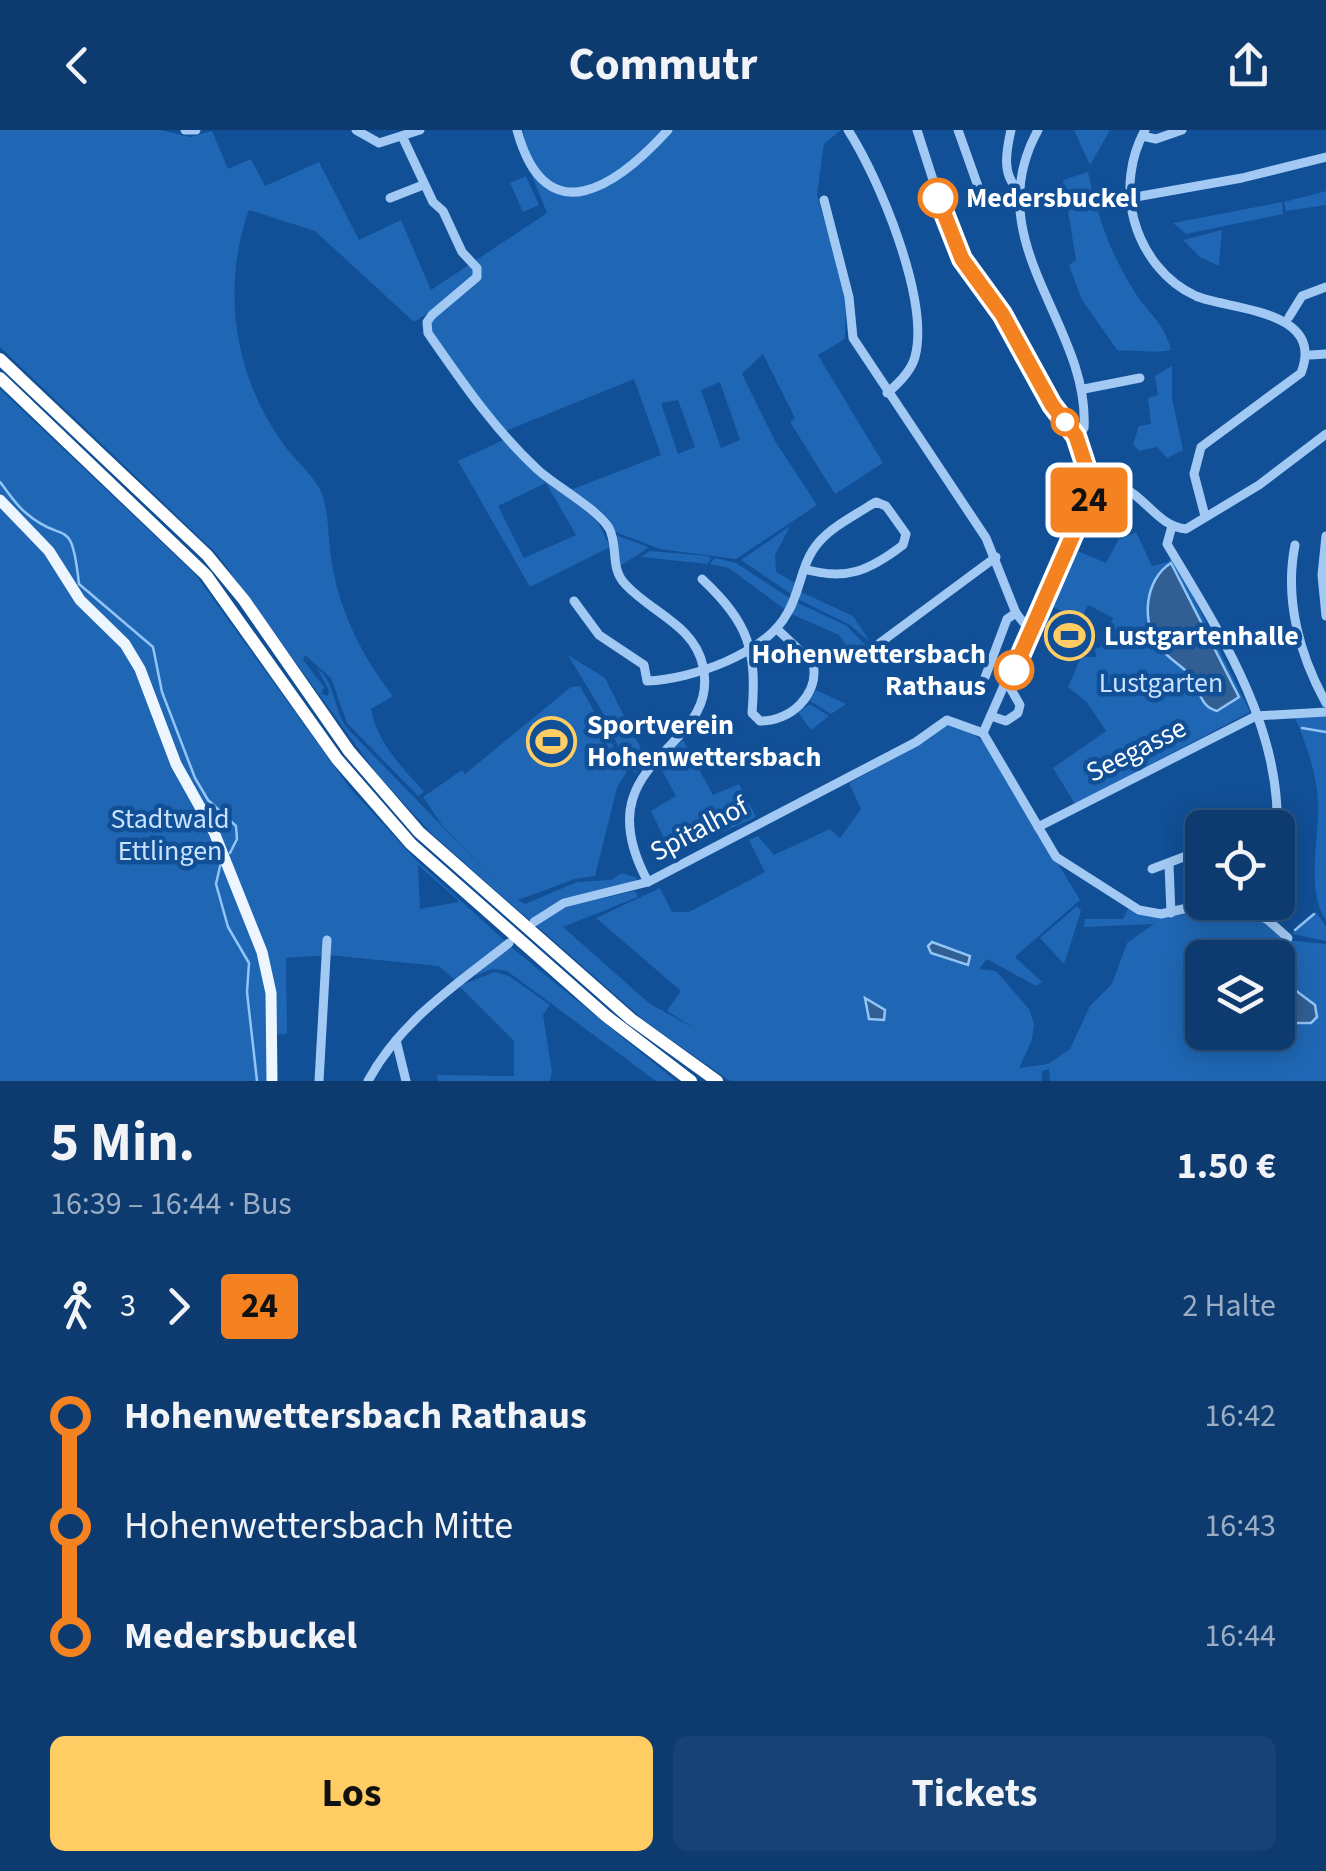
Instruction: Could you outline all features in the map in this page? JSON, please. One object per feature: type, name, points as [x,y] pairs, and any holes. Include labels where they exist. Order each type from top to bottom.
[{"type":"highway","points":[[0,359],[207,555],[244,600],[349,751],[420,832],[631,1019],[716,1081]]},
{"type":"highway","points":[[0,378],[206,574],[337,759],[411,844],[618,1026],[691,1081]]},
{"type":"main road","points":[[0,500],[49,551],[80,600],[134,656],[176,764],[228,866],[268,971],[272,1081]]},
{"type":"street","points":[[185,130],[196,130]]},
{"type":"street","points":[[356,130],[379,143],[420,130]]},
{"type":"street","points":[[517,130],[524,154],[540,179],[550,188],[574,192],[591,191],[622,175],[668,130]]},
{"type":"street","points":[[848,130],[867,161],[899,240],[914,314],[916,355],[910,369],[887,393]]},
{"type":"street","points":[[916,130],[958,252],[1002,314],[1056,411],[1076,436],[1091,482],[1090,496],[994,718],[984,733],[1056,856],[1128,905],[1152,913],[1185,909]]},
{"type":"street","points":[[958,130],[979,188]]},
{"type":"street","points":[[1011,130],[1008,174],[1011,184],[1021,192]]},
{"type":"street","points":[[1038,130],[1026,154],[1021,192],[1032,268],[1084,390],[1084,428],[1076,436]]},
{"type":"street","points":[[1182,130],[1156,139],[1143,133],[1132,164],[1130,198],[1148,253],[1175,283],[1213,302],[1290,317],[1308,334],[1311,355],[1301,373],[1201,447],[1194,474],[1205,516]]},
{"type":"street","points":[[404,138],[424,184],[444,211],[462,252],[474,261],[477,277],[432,315],[427,322],[428,333],[497,428],[610,534],[613,562],[625,585],[686,633],[704,668],[704,688],[696,716],[643,772],[632,796],[632,843],[648,882]]},
{"type":"street","points":[[1130,198],[1242,178],[1326,157]]},
{"type":"street","points":[[390,198],[424,184]]},
{"type":"street","points":[[824,200],[850,297],[851,331],[887,393],[996,558],[1016,613],[1031,632]]},
{"type":"street","points":[[1290,317],[1304,295],[1326,287]]},
{"type":"street","points":[[1311,355],[1326,354]]},
{"type":"street","points":[[1084,390],[1140,378]]},
{"type":"street","points":[[1091,482],[1107,481],[1134,491],[1172,526],[1186,529],[1259,486],[1326,434]]},
{"type":"street","points":[[574,602],[599,635],[644,665],[647,680],[704,668],[752,646],[777,628],[791,607],[804,569],[825,536],[876,502],[891,512],[906,534],[903,546],[862,572],[839,578],[804,569]]},
{"type":"street","points":[[1172,526],[1167,544],[1196,590],[1256,716],[1277,788],[1277,810]]},
{"type":"street","points":[[1326,536],[1322,575],[1326,616]]},
{"type":"street","points":[[1296,545],[1294,616],[1314,682],[1326,704]]},
{"type":"street","points":[[873,648],[996,558]]},
{"type":"street","points":[[702,579],[739,619],[752,646],[752,713],[760,721],[774,720],[805,699],[815,675],[808,656],[777,628]]},
{"type":"street","points":[[994,718],[1006,721],[1018,714],[1020,704],[1009,681],[986,675],[1008,619],[1016,613]]},
{"type":"street","points":[[1256,716],[1326,712]]},
{"type":"street","name":"Seegasse","points":[[1038,827],[1256,716]]},
{"type":"street","name":"Spitalhof","points":[[534,922],[564,903],[648,882],[916,742],[948,720],[984,733]]},
{"type":"street","points":[[1152,869],[1185,858]]},
{"type":"street","points":[[1170,865],[1171,912]]},
{"type":"street","points":[[1268,920],[1288,938]]},
{"type":"street","points":[[318,1081],[327,940]]},
{"type":"street","points":[[368,1081],[426,1006],[509,943]]},
{"type":"street","points":[[396,1040],[406,1081]]},
{"type":"green space","points":[[0,130],[161,130],[190,137],[212,131],[228,169],[251,159],[265,186],[319,162],[359,240],[401,220],[431,290],[547,213],[530,171],[523,130],[841,130],[824,144],[817,195],[846,297],[845,339],[818,355],[883,463],[835,494],[790,422],[795,418],[763,354],[742,374],[775,441],[817,505],[736,559],[660,549],[613,531],[568,491],[661,455],[634,379],[503,432],[432,335],[430,323],[468,288],[414,322],[315,231],[249,210],[240,240],[234,300],[243,360],[266,416],[323,497],[334,577],[346,613],[371,665],[393,696],[371,709],[374,721],[392,754],[424,792],[418,796],[347,723],[331,678],[305,655],[303,660],[324,687],[321,694],[328,696],[329,690],[317,668],[328,681],[347,728],[502,888],[442,825],[423,797],[462,770],[465,774],[571,687],[580,686],[627,771],[617,788],[595,876],[575,879],[518,900],[509,895],[525,904],[577,882],[611,880],[622,873],[637,878],[635,883],[562,900],[531,921],[432,834],[377,774],[217,554],[0,347]],"holes":[[[720,382],[740,440],[721,448],[701,390]],[[678,400],[695,447],[678,454],[661,403]]]},
{"type":"green space","points":[[1074,130],[1110,130],[1090,165]]},
{"type":"green space","points":[[1088,172],[1111,248],[1171,350],[1118,351],[1082,300],[1069,265],[1076,260],[1063,180]]},
{"type":"green space","points":[[526,176],[539,205],[523,212],[510,183]]},
{"type":"green space","points":[[1326,191],[1326,205],[1286,211],[1284,202]]},
{"type":"green space","points":[[1282,202],[1283,214],[1186,234],[1173,223]]},
{"type":"green space","points":[[1222,230],[1219,266],[1200,257],[1183,240]]},
{"type":"green space","points":[[1172,366],[1172,398],[1183,450],[1167,458],[1157,447],[1139,451],[1133,444],[1139,426],[1151,424],[1148,398],[1158,395],[1155,376]]},
{"type":"green space","name":"Stadtwald Ettlingen","points":[[0,389],[195,574],[350,788],[415,859],[505,941],[456,981],[439,966],[328,955],[286,958],[287,1034],[267,1035],[267,1081],[0,1081]],"holes":[[[418,865],[458,900],[420,909]]]},
{"type":"green space","points":[[503,440],[598,522],[610,547],[530,587],[458,461]],"holes":[[[546,483],[576,535],[524,558],[498,506]]]},
{"type":"green space","points":[[1100,485],[1124,490],[1090,514],[1088,511]]},
{"type":"green space","points":[[790,526],[775,555],[776,572],[797,584],[794,596],[741,560]]},
{"type":"green space","name":"Lustgarten","points":[[1136,532],[1152,566],[1168,562],[1173,556],[1250,712],[1075,804],[1053,768],[1106,731],[1086,701],[1068,687],[1081,657],[1096,657],[1095,649],[1101,647],[1113,618],[1088,605],[1081,619],[1050,606],[1073,549],[1106,563],[1118,540]]},
{"type":"green space","points":[[614,537],[648,548],[620,566]]},
{"type":"green space","points":[[650,551],[711,559],[707,564],[641,557]]},
{"type":"green space","points":[[715,558],[736,563],[791,599],[787,611],[729,568],[710,564]]},
{"type":"green space","points":[[799,591],[853,616],[870,642],[850,625],[796,598]]},
{"type":"green space","points":[[796,602],[847,626],[873,653],[857,661],[839,635],[791,614]]},
{"type":"green space","points":[[568,655],[605,678],[627,722],[615,733]]},
{"type":"green space","points":[[816,690],[846,704],[831,714],[810,701]]},
{"type":"green space","points":[[810,704],[829,716],[811,730],[798,712]]},
{"type":"green space","points":[[1326,715],[1326,920],[1316,894],[1317,792],[1295,718]]},
{"type":"green space","points":[[629,724],[646,759],[635,773],[620,751],[633,758],[628,746],[619,748],[614,737]]},
{"type":"green space","points":[[947,724],[971,732],[986,744],[1080,900],[1015,957],[1042,982],[1036,986],[987,959],[979,969],[996,971],[1029,1009],[1034,1024],[1032,1040],[1019,1068],[1048,1064],[1070,1049],[1090,1006],[1112,984],[1127,943],[1154,924],[1084,927],[1085,919],[1123,919],[1129,907],[1139,912],[1185,909],[1185,920],[1262,920],[1287,940],[1185,940],[1185,1050],[1295,1050],[1295,941],[1326,944],[1326,1081],[1050,1081],[1049,1069],[1042,1071],[1042,1081],[730,1081],[646,1022],[536,925],[568,906],[635,891],[638,897],[563,927],[650,1004],[696,1029],[667,1011],[681,991],[596,918],[660,888],[672,912],[689,912],[765,872],[749,840],[758,836],[774,855],[830,829],[840,838],[861,809],[849,783],[925,742]]},
{"type":"green space","points":[[683,740],[713,795],[739,784],[756,817],[672,855],[651,811],[676,796],[658,763]]},
{"type":"green space","points":[[1077,906],[1081,911],[1064,964],[1040,938]]},
{"type":"green space","points":[[1316,912],[1326,926],[1326,941],[1292,934]]},
{"type":"green space","points":[[511,947],[676,1081],[656,1081],[507,971],[493,969],[474,976]]},
{"type":"green space","points":[[495,972],[509,976],[550,1005],[543,1015],[550,1081],[438,1081],[437,1075],[514,1076],[514,1041],[459,986]]},
{"type":"shaded area","points":[[1171,563],[1239,697],[1217,711],[1203,701],[1190,675],[1160,648],[1150,626],[1151,590],[1162,570]]},
{"type":"shaded area","points":[[932,942],[970,956],[968,965],[931,953],[928,946]]},
{"type":"shaded area","points":[[1295,990],[1315,1005],[1317,1017],[1311,1023],[1295,1023]]},
{"type":"shaded area","points":[[865,998],[885,1010],[884,1020],[869,1019]]},
{"type":"waterway","points":[[0,482],[26,513],[69,539],[79,584],[153,647],[162,692],[195,778],[208,800],[236,826],[237,839],[230,853]]},
{"type":"waterway","points":[[1302,728],[1326,732]]},
{"type":"waterway","points":[[221,862],[216,884],[228,927],[249,963],[247,992],[257,1081]]},
{"type":"waterway","points":[[1295,930],[1314,914]]},
{"type":"bus line","name":"24","points":[[938,198],[952,242],[1002,314],[1052,405],[1076,436],[1091,482],[1090,496],[1014,670]]},
{"type":"place","name":"Medersbuckel","points":[[938,198]]},
{"type":"place","name":"Lustgartenhalle","points":[[1069,636]]},
{"type":"place","name":"Hohenwettersbach Rathaus","points":[[1014,670]]},
{"type":"place","name":"Sportverein Hohenwettersbach","points":[[552,741]]}]
